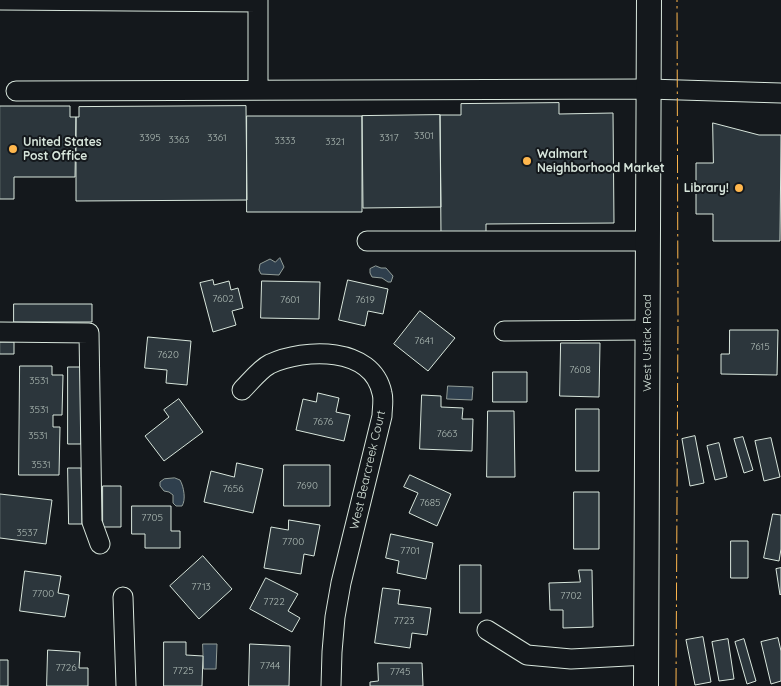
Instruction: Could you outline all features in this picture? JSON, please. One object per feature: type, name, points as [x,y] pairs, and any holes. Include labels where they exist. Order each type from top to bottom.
[{"type":"main road","name":"West Ustick Road","points":[[646,686],[648,0]]},
{"type":"street","points":[[0,0],[258,1],[258,90]]},
{"type":"street","points":[[16,91],[648,89],[716,93],[781,93]]},
{"type":"street","points":[[367,241],[648,240]]},
{"type":"street","points":[[504,331],[646,330]]},
{"type":"street","points":[[0,332],[89,333],[92,522],[100,544]]},
{"type":"street","name":"West Bearcreek Court","points":[[242,390],[268,364],[295,356],[334,354],[356,359],[373,373],[382,393],[382,416],[341,583],[334,626],[331,686]]},
{"type":"street","points":[[123,597],[126,686]]},
{"type":"street","points":[[488,630],[527,655],[571,659],[646,655]]},
{"type":"water","points":[[280,258],[284,267],[279,275],[261,274],[259,270],[260,264],[270,259],[275,262]]},
{"type":"water","points":[[376,266],[386,268],[393,276],[391,282],[382,278],[372,277],[370,269]]},
{"type":"water","points":[[448,386],[473,387],[472,400],[447,399]]},
{"type":"water","points":[[175,478],[180,480],[183,486],[184,497],[182,506],[176,506],[173,503],[173,495],[164,491],[160,486],[160,482],[164,479]]},
{"type":"water","points":[[203,644],[217,644],[216,669],[204,669]]},
{"type":"building","name":"Walmart Neighborhood Market","points":[[559,103],[559,114],[613,113],[614,223],[486,224],[486,236],[441,236],[440,115],[461,115],[461,104]]},
{"type":"building","points":[[0,106],[70,106],[70,117],[76,117],[75,177],[14,177],[14,199],[0,199]]},
{"type":"building","points":[[246,106],[247,200],[76,201],[76,117],[79,117],[79,107]]},
{"type":"building","points":[[440,115],[441,207],[363,208],[362,116]]},
{"type":"building","points":[[247,116],[362,116],[362,212],[247,212]]},
{"type":"building","name":"Library!","points":[[713,123],[759,135],[781,135],[780,241],[713,241],[713,214],[696,214],[696,163],[713,163]]},
{"type":"building","points":[[213,280],[214,285],[229,281],[231,290],[238,288],[243,308],[232,311],[236,325],[213,332],[200,283]]},
{"type":"building","points":[[348,280],[388,289],[383,314],[368,311],[365,326],[339,320]]},
{"type":"building","points":[[262,281],[320,282],[319,319],[261,318]]},
{"type":"building","points":[[14,304],[92,304],[92,322],[14,322]]},
{"type":"building","points":[[420,311],[455,338],[428,371],[394,344]]},
{"type":"building","points":[[730,330],[778,330],[777,375],[721,374],[721,354],[729,354]]},
{"type":"building","points":[[148,337],[191,341],[187,385],[166,383],[167,370],[145,368]]},
{"type":"building","points":[[0,342],[14,342],[14,354],[0,354]]},
{"type":"building","points":[[561,343],[600,343],[599,397],[560,396]]},
{"type":"building","points":[[20,366],[52,366],[52,375],[63,375],[62,415],[53,415],[53,427],[60,427],[59,475],[19,475]]},
{"type":"building","points":[[68,367],[81,367],[81,444],[68,444]]},
{"type":"building","points":[[493,372],[527,372],[527,402],[493,402]]},
{"type":"building","points":[[318,393],[339,398],[336,412],[350,415],[344,441],[296,430],[303,399],[316,402]]},
{"type":"building","points":[[422,395],[441,396],[441,407],[463,408],[462,419],[473,419],[472,451],[420,449]]},
{"type":"building","points":[[179,399],[203,432],[164,461],[145,436],[169,417],[164,410]]},
{"type":"building","points":[[576,409],[599,409],[599,471],[576,471]]},
{"type":"building","points":[[488,411],[514,411],[515,477],[487,477]]},
{"type":"building","points":[[695,436],[704,483],[690,486],[682,439]]},
{"type":"building","points":[[743,437],[753,470],[744,473],[734,439]]},
{"type":"building","points":[[771,438],[780,477],[764,481],[755,441]]},
{"type":"building","points":[[719,443],[727,477],[715,480],[707,446]]},
{"type":"building","points":[[237,463],[263,469],[253,513],[204,502],[211,471],[234,477]]},
{"type":"building","points":[[284,465],[330,465],[330,506],[284,506]]},
{"type":"building","points":[[68,468],[81,468],[82,524],[69,524]]},
{"type":"building","points":[[410,475],[451,494],[437,526],[409,513],[418,493],[404,487]]},
{"type":"building","points":[[103,486],[121,486],[121,527],[103,527]]},
{"type":"building","points":[[574,492],[599,492],[599,549],[574,549]]},
{"type":"building","points":[[0,494],[52,500],[46,544],[0,538]]},
{"type":"building","points":[[132,506],[171,506],[171,531],[180,531],[180,548],[145,548],[145,534],[132,534]]},
{"type":"building","points":[[773,514],[781,515],[779,561],[764,558]]},
{"type":"building","points":[[289,520],[320,525],[314,556],[304,554],[301,574],[264,568],[271,527],[288,530]]},
{"type":"building","points":[[391,534],[433,543],[426,579],[397,573],[399,561],[386,558]]},
{"type":"building","points":[[731,541],[748,541],[748,578],[731,578]]},
{"type":"building","points":[[203,556],[232,589],[199,619],[170,586]]},
{"type":"building","points":[[460,565],[481,565],[481,613],[460,613]]},
{"type":"building","points":[[781,568],[781,594],[780,595],[776,569]]},
{"type":"building","points":[[579,570],[592,570],[593,627],[563,628],[563,610],[550,610],[549,583],[580,582]]},
{"type":"building","points":[[25,571],[61,576],[58,593],[69,595],[65,617],[20,611]]},
{"type":"building","points":[[266,578],[298,594],[288,611],[300,618],[292,632],[250,609]]},
{"type":"building","points":[[383,588],[400,590],[398,604],[431,608],[427,635],[412,633],[410,648],[375,643]]},
{"type":"building","points":[[703,637],[711,682],[695,685],[686,640]]},
{"type":"building","points":[[778,638],[781,651],[781,681],[771,684],[761,642]]},
{"type":"building","points":[[728,639],[734,679],[719,681],[712,642]]},
{"type":"building","points":[[744,639],[756,681],[747,684],[735,642]]},
{"type":"building","points":[[164,642],[186,642],[186,655],[203,656],[202,686],[164,686]]},
{"type":"building","points":[[250,644],[290,646],[289,686],[249,686]]},
{"type":"building","points":[[48,650],[80,652],[79,668],[88,668],[88,686],[47,686]]},
{"type":"building","points":[[0,660],[8,660],[8,686],[0,686]]},
{"type":"building","points":[[378,663],[422,663],[423,686],[370,686],[370,682],[378,681]]},
{"type":"power","points":[[676,686],[677,0]]},
{"type":"place","name":"United States Post Office","points":[[13,149]]},
{"type":"place","name":"Walmart Neighborhood Market","points":[[527,161]]},
{"type":"place","name":"Library!","points":[[739,188]]}]
